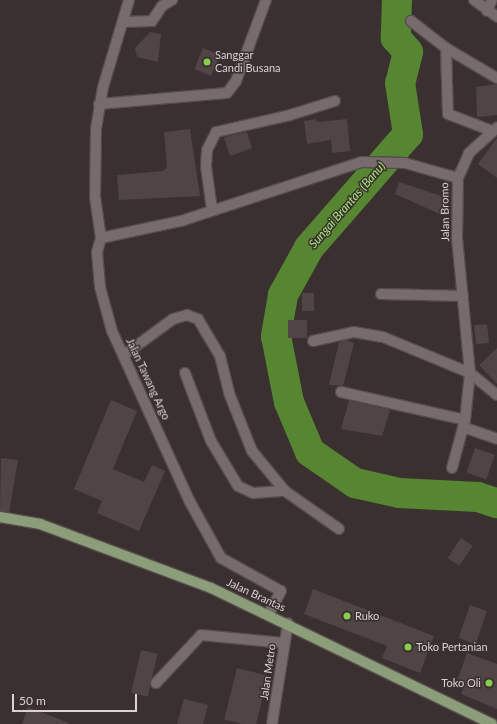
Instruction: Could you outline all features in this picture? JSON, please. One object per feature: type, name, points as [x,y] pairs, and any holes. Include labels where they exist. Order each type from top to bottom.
[{"type":"main road","name":"Jalan Brantas","points":[[0,516],[40,524],[117,551],[269,614],[492,724]]},
{"type":"street","name":"Jalan Tawang Argo","points":[[129,0],[124,22],[99,104],[94,154],[101,238],[96,252],[100,287],[112,331],[190,502],[221,558],[281,591],[269,614]]},
{"type":"street","points":[[124,22],[152,21],[162,6],[172,0]]},
{"type":"street","points":[[99,104],[227,93],[236,81],[266,0]]},
{"type":"street","points":[[474,0],[497,17]]},
{"type":"street","points":[[487,11],[492,0]]},
{"type":"street","points":[[411,21],[446,48],[497,78]]},
{"type":"street","points":[[446,48],[448,114],[494,129],[469,153],[458,178]]},
{"type":"street","points":[[212,210],[206,166],[210,140],[216,132],[290,115],[335,101]]},
{"type":"street","name":"Jalan Bromo","points":[[101,238],[181,221],[362,162],[405,163],[458,178],[456,222],[470,373],[464,424],[452,468]]},
{"type":"street","points":[[381,294],[463,296]]},
{"type":"street","points":[[124,355],[173,319],[187,316],[198,319],[220,356],[229,393],[252,451],[285,491],[339,529]]},
{"type":"street","points":[[313,341],[335,334],[369,333],[428,352],[470,373],[497,395]]},
{"type":"street","points":[[185,373],[211,441],[238,486],[253,494],[285,491]]},
{"type":"street","points":[[341,392],[464,424],[497,439]]},
{"type":"street","name":"Jalan Metro","points":[[272,724],[288,623]]},
{"type":"street","points":[[156,683],[201,635],[284,643]]},
{"type":"building","points":[[150,32],[161,34],[158,62],[137,57],[135,48]]},
{"type":"building","name":"Sanggar Candi Busana","points":[[203,48],[220,55],[211,76],[194,69]]},
{"type":"building","points":[[497,84],[497,115],[477,117],[476,87]]},
{"type":"building","points":[[316,119],[317,122],[347,119],[350,151],[332,153],[331,140],[307,144],[304,121]]},
{"type":"building","points":[[190,129],[200,196],[119,200],[117,175],[163,171],[167,167],[164,132]]},
{"type":"building","points":[[247,132],[252,148],[230,156],[224,137]]},
{"type":"building","points":[[497,138],[497,178],[478,164]]},
{"type":"building","points":[[399,182],[447,198],[442,215],[395,194]]},
{"type":"building","points":[[302,293],[314,293],[314,311],[302,311]]},
{"type":"building","points":[[288,320],[307,320],[307,338],[288,338]]},
{"type":"building","points":[[487,324],[489,343],[476,344],[474,325]]},
{"type":"building","points":[[346,340],[354,343],[343,386],[329,385],[339,342]]},
{"type":"building","points":[[497,348],[497,384],[479,365]]},
{"type":"building","points":[[111,400],[137,411],[113,469],[144,482],[152,465],[165,471],[139,531],[97,513],[102,501],[74,489]]},
{"type":"building","points":[[349,400],[390,410],[382,436],[341,429]]},
{"type":"building","points":[[475,448],[495,455],[486,479],[467,473]]},
{"type":"building","points":[[1,458],[18,460],[9,512],[0,511]]},
{"type":"building","points":[[461,538],[473,546],[459,566],[448,558]]},
{"type":"building","points":[[313,589],[434,636],[420,673],[382,658],[387,646],[304,614]]},
{"type":"building","points":[[470,605],[487,611],[476,644],[459,638]]},
{"type":"building","points":[[141,650],[158,654],[148,697],[131,693]]},
{"type":"building","points":[[467,653],[497,664],[497,709],[461,694],[464,687],[456,684]]},
{"type":"building","points":[[237,668],[268,676],[256,724],[243,724],[224,719]]},
{"type":"building","points":[[184,699],[208,705],[203,724],[177,724]]},
{"type":"building","points":[[28,707],[69,723],[22,724]]},
{"type":"waterway","name":"Sungai Brantas (Banu)","points":[[397,0],[396,38],[408,52],[400,83],[408,134],[309,248],[283,295],[276,336],[289,402],[310,452],[355,483],[399,493],[478,497],[497,503]]},
{"type":"place","name":"Sanggar Candi Busana","points":[[207,62]]},
{"type":"place","name":"Ruko","points":[[347,616]]},
{"type":"place","name":"Toko Pertanian","points":[[408,647]]},
{"type":"place","name":"Toko Oli","points":[[489,683]]}]
